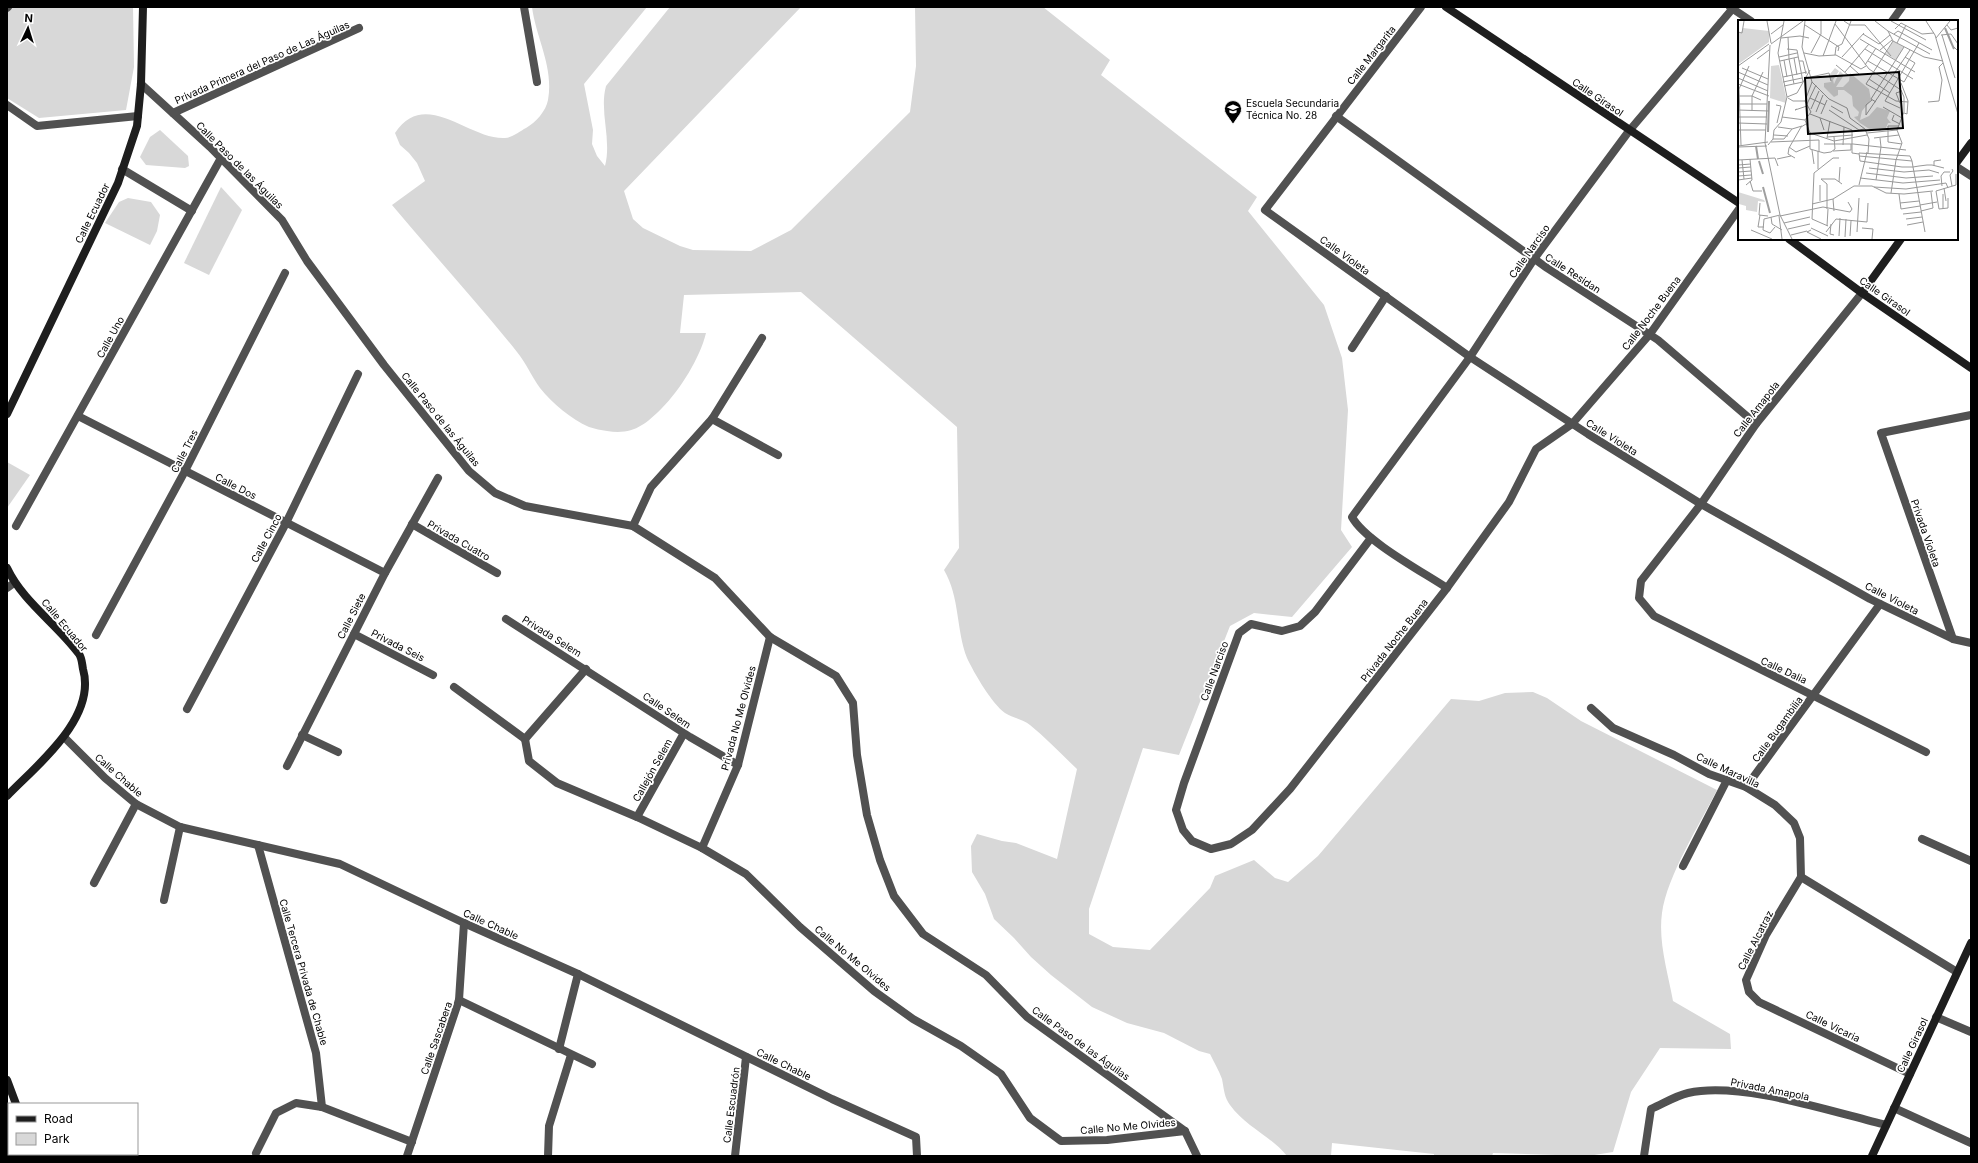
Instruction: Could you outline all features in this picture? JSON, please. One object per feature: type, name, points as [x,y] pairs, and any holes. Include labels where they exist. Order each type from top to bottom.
[{"type":"street","name":"Calle Ecuador","points":[[7,414],[118,183],[137,126],[141,84],[144,7]]},
{"type":"street","points":[[524,7],[537,82]]},
{"type":"street","name":"Calle Margarita","points":[[1265,210],[1421,7]]},
{"type":"street","name":"Calle Girasol","points":[[1446,7],[1629,131],[1738,202]]},
{"type":"street","points":[[1893,20],[1902,7]]},
{"type":"street","points":[[1732,8],[1750,20]]},
{"type":"street","name":"Calle Narciso","points":[[1211,849],[1192,841],[1183,830],[1176,810],[1184,783],[1239,633],[1251,624],[1282,631],[1300,626],[1315,612],[1371,538],[1358,526],[1352,517],[1470,357],[1534,259],[1629,131],[1732,8]]},
{"type":"street","name":"Privada Primera del Paso de Las Águilas","points":[[173,113],[359,28]]},
{"type":"street","name":"Calle Paso de las Águilas","points":[[141,84],[221,158],[282,220],[316,273],[384,365],[469,472],[495,493],[525,506],[633,526],[715,578],[770,637],[836,676],[853,703],[857,755],[867,815],[880,860],[894,896],[923,934],[986,976],[1028,1017],[1185,1131],[1197,1156]]},
{"type":"street","points":[[7,105],[37,126],[138,116]]},
{"type":"street","name":"Calle Residan","points":[[1336,116],[1534,259],[1650,334],[1756,424]]},
{"type":"street","points":[[1958,161],[1971,143]]},
{"type":"street","name":"Calle Uno","points":[[16,526],[221,158]]},
{"type":"street","points":[[1958,167],[1971,176]]},
{"type":"street","points":[[122,169],[192,211]]},
{"type":"street","name":"Calle Violeta","points":[[1265,210],[1470,357],[1572,424],[1701,504],[1880,604],[1953,640],[1971,643]]},
{"type":"street","name":"Calle Noche Buena","points":[[1572,424],[1650,334],[1738,210]]},
{"type":"street","name":"Calle Girasol","points":[[1790,240],[1862,293],[1971,368]]},
{"type":"street","name":"Calle Amapola","points":[[1640,598],[1641,581],[1701,504],[1756,424],[1862,293],[1900,240]]},
{"type":"street","name":"Calle Tres","points":[[96,636],[185,471],[285,273]]},
{"type":"street","points":[[1352,348],[1386,296]]},
{"type":"street","points":[[633,526],[651,486],[712,419],[762,338]]},
{"type":"street","name":"Calle Cinco","points":[[187,708],[286,523],[358,374]]},
{"type":"street","name":"Privada Violeta","points":[[1953,640],[1881,434],[1971,414]]},
{"type":"street","name":"Calle Dos","points":[[78,416],[385,573]]},
{"type":"street","points":[[712,419],[778,455]]},
{"type":"street","name":"Privada Noche Buena","points":[[1211,849],[1231,844],[1252,830],[1284,795],[1447,588],[1509,502],[1536,449],[1572,424]]},
{"type":"street","name":"Calle Siete","points":[[287,766],[385,573],[438,478]]},
{"type":"street","name":"Privada Cuatro","points":[[412,524],[496,573]]},
{"type":"street","points":[[1371,538],[1447,588]]},
{"type":"street","name":"Calle Ecuador","points":[[7,568],[14,583],[80,656],[86,678],[81,707],[64,737],[7,796]]},
{"type":"street","points":[[7,588],[14,583]]},
{"type":"street","name":"Calle Dalia","points":[[1640,598],[1654,616],[1926,752]]},
{"type":"street","name":"Calle Bugambilia","points":[[1746,787],[1880,604]]},
{"type":"street","name":"Privada Selem","points":[[506,619],[586,670]]},
{"type":"street","name":"Privada Seis","points":[[354,634],[434,675]]},
{"type":"street","name":"Privada No Me Olvides","points":[[702,848],[738,765],[770,637]]},
{"type":"street","points":[[454,687],[525,739],[586,670]]},
{"type":"street","name":"Calle Selem","points":[[586,670],[684,733],[738,765]]},
{"type":"street","name":"Calle Maravilla","points":[[1591,708],[1613,728],[1674,755],[1709,774],[1746,787],[1774,805],[1794,823],[1800,838],[1801,877]]},
{"type":"street","name":"Callejón Selem","points":[[637,817],[684,733]]},
{"type":"street","points":[[302,735],[338,752]]},
{"type":"street","name":"Calle Chable","points":[[64,737],[106,778],[136,804],[180,827],[340,864],[464,923],[578,974],[832,1099],[916,1137],[917,1156]]},
{"type":"street","name":"Calle No Me Olvides","points":[[525,739],[528,761],[557,783],[637,817],[702,848],[746,874],[800,927],[874,991],[913,1019],[961,1046],[1001,1074],[1030,1118],[1061,1141],[1107,1140],[1185,1131]]},
{"type":"street","points":[[1683,866],[1727,780]]},
{"type":"street","points":[[94,883],[136,804]]},
{"type":"street","points":[[164,900],[180,827]]},
{"type":"street","points":[[1922,839],[1971,860]]},
{"type":"street","name":"Calle Tercera Privada de Chable","points":[[258,845],[316,1053],[322,1107]]},
{"type":"street","points":[[1801,877],[1957,972]]},
{"type":"street","name":"Calle Alcatraz","points":[[1749,992],[1746,980],[1766,935],[1801,877]]},
{"type":"street","name":"Calle Sascabera","points":[[407,1156],[459,1000],[464,923]]},
{"type":"street","name":"Calle Girasol","points":[[1872,1156],[1971,943]]},
{"type":"street","points":[[560,1049],[578,974]]},
{"type":"street","name":"Calle Vicaria","points":[[1749,992],[1759,1002],[1910,1074]]},
{"type":"street","points":[[459,1000],[592,1064]]},
{"type":"street","points":[[1936,1017],[1971,1032]]},
{"type":"street","points":[[548,1154],[549,1126],[571,1055]]},
{"type":"street","name":"Calle Escuadrón","points":[[735,1156],[746,1057]]},
{"type":"street","points":[[7,1080],[16,1103]]},
{"type":"street","name":"Privada Amapola","points":[[1644,1156],[1651,1109],[1686,1093],[1718,1089],[1781,1099],[1886,1125]]},
{"type":"street","points":[[256,1153],[276,1113],[296,1103],[322,1107],[412,1142]]},
{"type":"street","points":[[1894,1108],[1971,1143]]},
{"type":"green space","points":[[11,7],[133,7],[134,67],[126,110],[39,118],[7,98],[7,13]]},
{"type":"green space","points":[[532,7],[647,7],[584,84],[593,130],[592,144],[597,156],[605,166],[607,146],[604,96],[606,86],[670,7],[801,7],[624,191],[633,219],[643,228],[680,246],[693,250],[751,251],[791,230],[910,112],[916,66],[915,7],[1043,7],[1110,60],[1101,75],[1257,197],[1248,211],[1324,305],[1342,358],[1348,410],[1341,530],[1352,547],[1292,617],[1254,613],[1230,626],[1179,755],[1143,748],[1089,909],[1089,934],[1113,947],[1150,950],[1210,888],[1215,876],[1254,860],[1275,878],[1288,882],[1318,856],[1451,699],[1479,701],[1505,693],[1533,692],[1547,698],[1581,721],[1717,790],[1685,850],[1670,883],[1662,913],[1661,935],[1673,1001],[1730,1034],[1731,1049],[1660,1048],[1631,1092],[1613,1152],[1588,1156],[1493,1153],[1492,1156],[1434,1156],[1434,1154],[1332,1143],[1331,1156],[1287,1156],[1274,1143],[1236,1113],[1225,1096],[1222,1079],[1210,1054],[1199,1051],[1164,1033],[1127,1023],[1092,1007],[1051,975],[994,919],[985,894],[972,872],[971,846],[977,834],[1016,843],[1057,859],[1077,769],[1030,725],[1008,715],[1000,709],[984,688],[967,658],[961,636],[953,591],[944,570],[959,548],[957,427],[801,292],[684,295],[680,333],[706,333],[694,363],[676,392],[656,414],[644,424],[631,430],[616,432],[589,427],[569,415],[545,394],[517,352],[392,205],[425,181],[417,163],[400,145],[395,133],[407,120],[420,115],[433,115],[448,119],[477,132],[491,136],[508,138],[530,126],[543,112],[548,100],[549,76]]},
{"type":"green space","points":[[160,130],[188,156],[189,166],[185,168],[146,165],[140,157],[150,137]]},
{"type":"green space","points":[[221,187],[242,210],[209,275],[184,263]]},
{"type":"green space","points":[[128,198],[151,202],[160,215],[157,231],[150,245],[105,223],[119,202]]},
{"type":"green space","points":[[7,462],[30,475],[7,508]]},
{"type":"place","name":"Escuela Secundaria Técnica No. 28","points":[[1233,124]]}]
